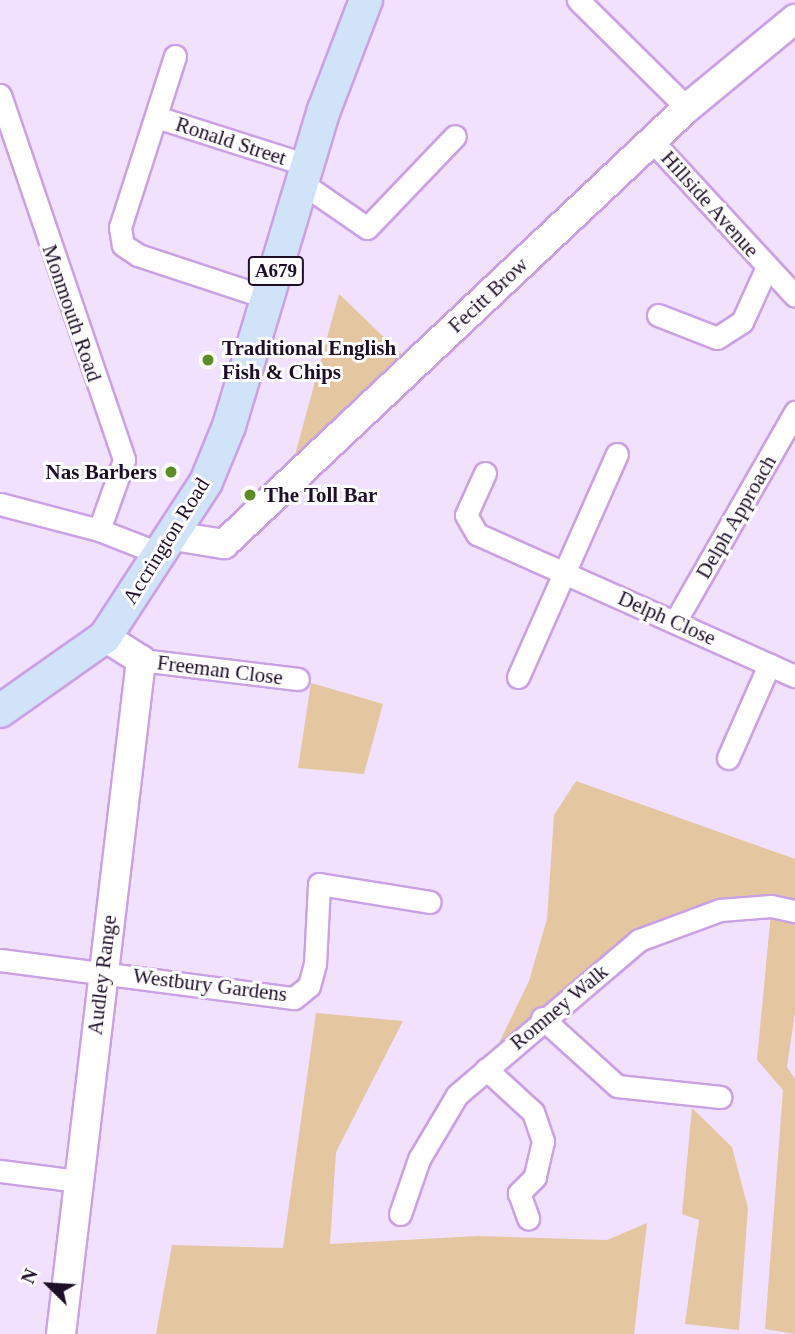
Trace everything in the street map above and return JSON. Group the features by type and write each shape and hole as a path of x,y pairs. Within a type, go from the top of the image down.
{"main road":[{"name":"Accrington Road","path":"0,712 105,637 206,482 229,426 358,2"}],"street":[{"path":"578,0 687,108"},
{"name":"Fecitt Brow","path":"167,545 224,544 687,108 795,19"},
{"name":"Ronald Street","path":"174,56 120,227 123,245 138,255 268,298"},
{"name":"Monmouth Road","path":"0,95 5,136 124,460 99,530"},
{"name":"Ronald Street","path":"156,117 305,174 367,228 455,136"},
{"name":"Hillside Avenue","path":"653,142 795,296"},
{"name":"Hillside Avenue","path":"658,315 717,338 742,322 767,267"},
{"name":"Delph Approach","path":"676,620 795,412"},
{"path":"518,677 617,454"},
{"name":"Delph Close","path":"485,473 466,514 477,534 676,620 769,665 793,670"},
{"path":"2,508 167,545"},
{"path":"105,637 141,660"},
{"name":"Freeman Close","path":"141,660 298,680"},
{"name":"Audley Range","path":"61,1334 141,660"},
{"path":"728,758 769,665"},
{"name":"Westbury Gardens","path":"102,972 295,999 310,986 319,884 430,902"},
{"name":"Romney Walk","path":"400,1214 419,1159 457,1096 542,1018 639,940 720,910 795,911"},
{"path":"0,960 102,972"},
{"path":"542,1018 617,1086 720,1097"},
{"path":"486,1069 533,1112 542,1141 535,1177 519,1193 528,1219"},
{"path":"0,1171 78,1181"}],"shaded area":[{"path":"339,294 413,365 287,484"},
{"path":"311,683 383,704 364,774 298,768"},
{"path":"576,781 795,859 795,1012 787,1067 795,1079 795,1334 765,1329 783,1090 757,1060 771,912 720,910 639,940 512,1046 499,1043 529,981 547,919 554,815"},
{"path":"316,1013 403,1021 336,1152 330,1244 478,1236 607,1240 647,1223 634,1334 156,1334 172,1245 283,1248"},
{"path":"692,1108 732,1147 748,1208 739,1330 685,1324 699,1220 682,1214"}],"place":[{"name":"Traditional English Fish & Chips","path":"208,360"},
{"name":"Nas Barbers","path":"171,472"},
{"name":"The Toll Bar","path":"250,495"}]}
